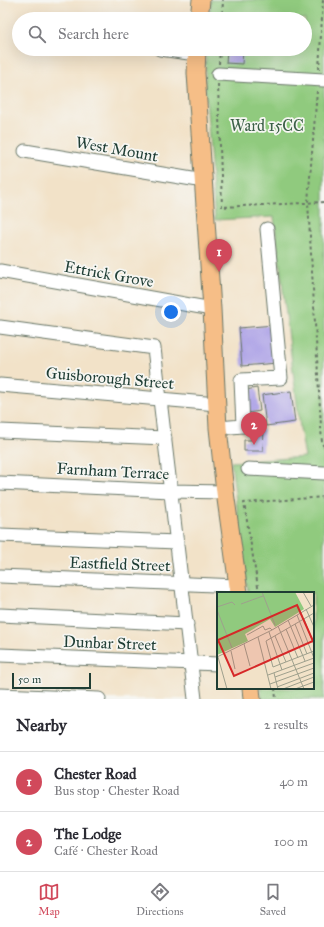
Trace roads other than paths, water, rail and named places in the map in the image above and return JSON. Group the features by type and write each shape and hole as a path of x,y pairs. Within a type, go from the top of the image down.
{"main road":[{"path":"200,12 201,0"},
{"path":"196,56 218,428 225,492 239,590"},
{"path":"251,689 252,699"}],"street":[{"path":"218,74 321,79"},
{"name":"West Mount","path":"25,151 204,181"},
{"path":"218,428 243,426 241,380 281,378 267,229"},
{"name":"Ettrick Grove","path":"0,271 212,309"},
{"path":"0,327 154,348 195,699"},
{"name":"Guisborough Street","path":"0,385 217,404"},
{"path":"0,431 165,438"},
{"path":"248,469 324,473"},
{"name":"Farnham Terrace","path":"0,483 225,492"},
{"path":"0,535 177,542"},
{"name":"Eastfield Street","path":"0,576 182,584 239,590"},
{"path":"0,615 187,624"},
{"name":"Dunbar Street","path":"0,655 217,664"},
{"path":"0,695 99,699"}],"place":[{"name":"Chester Road","path":"219,272"},
{"name":"The Lodge","path":"254,445"}],"park label":[{"name":"Ward 15CC","path":"267,125"}]}
